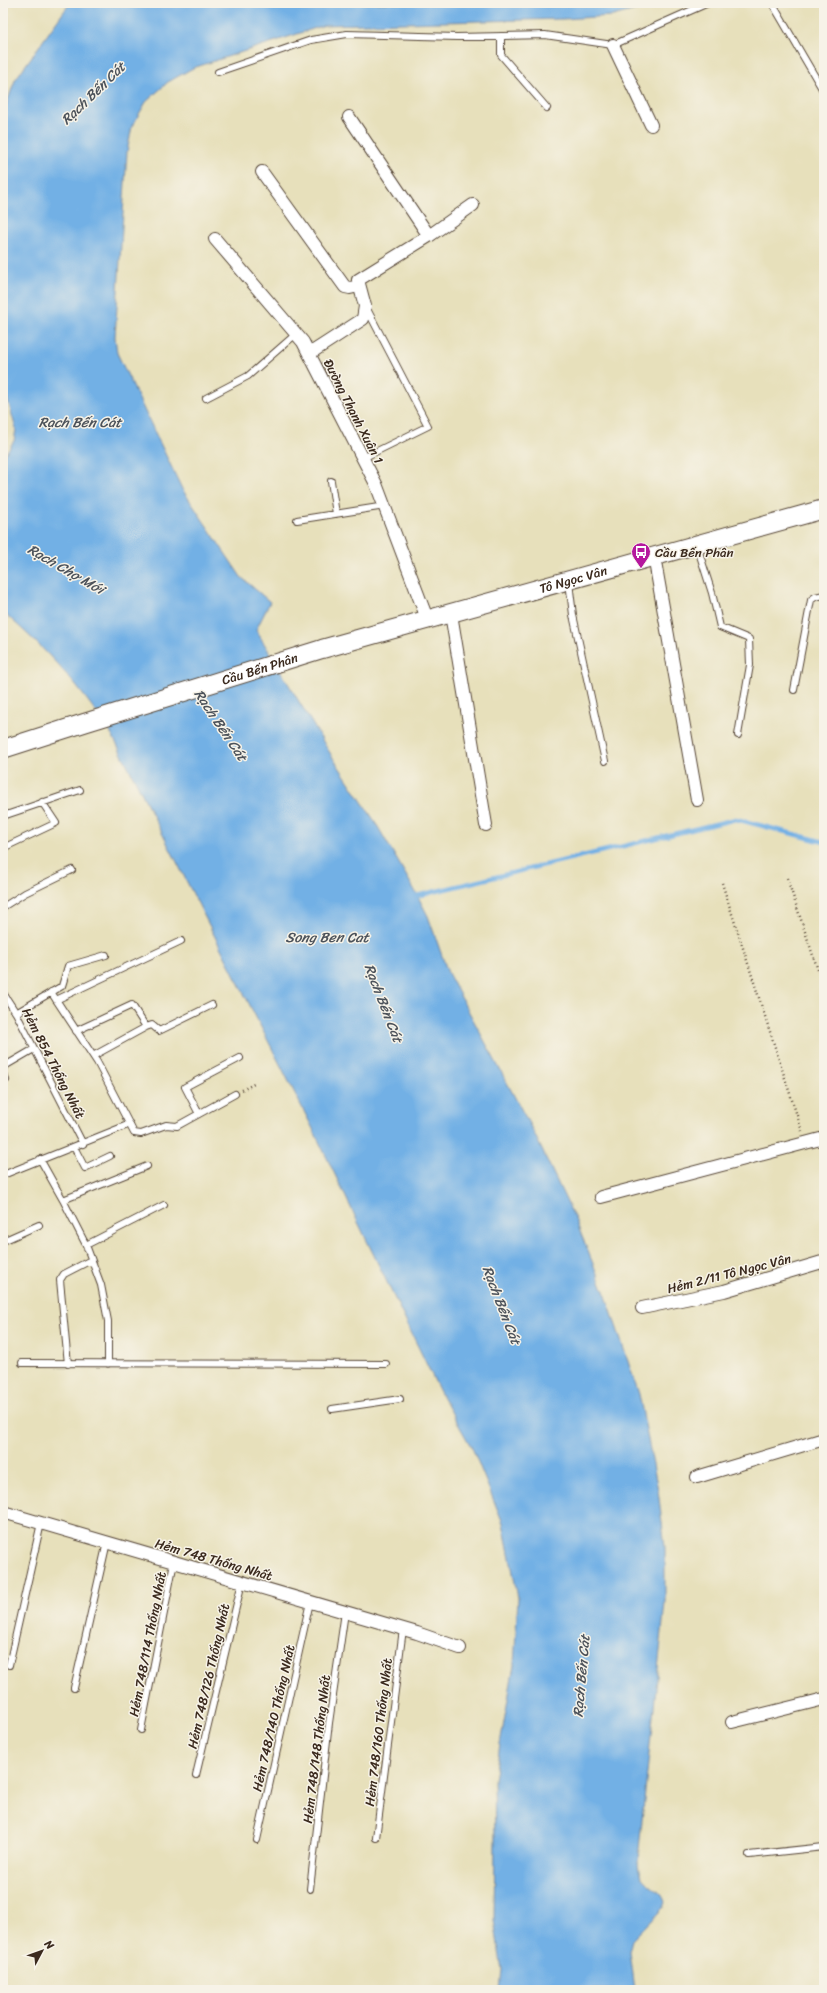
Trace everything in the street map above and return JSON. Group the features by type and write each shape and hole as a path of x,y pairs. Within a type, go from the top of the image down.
{"main road":[{"name":"Tô Ngọc Vân","path":"322,649 428,621 824,509"},
{"name":"Cầu Bến Phân","path":"3,750 84,722 322,649"}],"street":[{"path":"613,45 651,125"},
{"path":"349,117 429,236"},
{"path":"262,172 345,287 350,288 359,286"},
{"path":"309,354 363,319 365,306 358,280 429,236 473,205"},
{"name":"Đường Thạnh Xuân 1","path":"215,239 296,334 309,354 363,458 385,506 428,621"},
{"path":"654,556 697,800"},
{"path":"451,614 486,826"},
{"path":"601,1197 824,1138"},
{"name":"Hẻm 2/11 Tô Ngọc Vân","path":"642,1308 724,1291 822,1262"},
{"path":"697,1477 824,1439"},
{"name":"Hẻm 748 Thống Nhất","path":"3,1512 417,1633 460,1648"},
{"path":"732,1722 824,1699"}],"lane":[{"path":"218,72 311,40 347,34 457,37 545,35 613,45 708,3"},
{"path":"772,3 824,92"},
{"path":"501,36 501,55 548,108"},
{"path":"363,458 428,426 365,306"},
{"path":"206,398 248,376 296,334"},
{"path":"331,481 336,514"},
{"path":"297,520 385,506"},
{"path":"696,544 712,593 720,627 748,639 750,665 738,735"},
{"path":"569,581 573,615 605,762"},
{"path":"794,690 811,600 824,595"},
{"path":"3,816 80,790"},
{"path":"3,848 56,823 42,802"},
{"path":"3,907 25,893 72,870"},
{"path":"56,1000 181,941"},
{"path":"16,1013 62,986 68,966 106,955"},
{"path":"51,992 93,1056 134,1133 141,1134 166,1125 177,1126 235,1094"},
{"name":"Hẻm 854 Thống Nhất","path":"3,993 16,1013 83,1144"},
{"path":"76,1031 132,1004 146,1027"},
{"path":"93,1056 146,1027 152,1025 160,1032 212,1004"},
{"path":"3,1067 34,1049"},
{"path":"199,1114 185,1087 240,1058"},
{"path":"3,1175 130,1124"},
{"path":"74,1147 85,1168 110,1156"},
{"path":"40,1159 86,1245 101,1285 108,1321 108,1364"},
{"path":"63,1200 147,1166"},
{"path":"86,1245 164,1205"},
{"path":"3,1241 39,1225"},
{"path":"68,1364 60,1280 64,1274 91,1260"},
{"path":"22,1363 386,1364"},
{"path":"332,1409 400,1400"},
{"path":"10,1665 41,1523"},
{"path":"74,1688 107,1542"},
{"name":"Hẻm 748/114 Thống Nhất","path":"141,1730 174,1562"},
{"name":"Hẻm 748/126 Thống Nhất","path":"196,1775 242,1582"},
{"name":"Hẻm 748/140 Thống Nhất","path":"257,1840 310,1602"},
{"name":"Hẻm 748/148 Thống Nhất","path":"310,1889 329,1723 345,1612"},
{"name":"Hẻm 748/160 Thống Nhất","path":"376,1838 403,1629"},
{"path":"749,1855 824,1847"}],"path":[{"path":"787,878 824,988"},
{"path":"722,883 806,1143"}],"water":[{"name":"Song Ben Cat","path":"70,3 662,3 613,16 563,19 325,25 193,68 168,82 146,102 132,126 127,152 115,337 117,353 182,489 241,577 270,602 256,630 333,758 374,820 428,916 448,973 533,1131 575,1219 606,1296 639,1394 658,1490 665,1547 665,1603 638,1864 639,1872 642,1878 661,1894 665,1902 663,1908 632,1940 629,1951 634,1990 500,1990 502,1970 494,1920 494,1779 514,1665 518,1598 503,1523 473,1450 441,1394 311,1125 111,733 86,698 61,668 34,640 3,612 3,457 14,441 16,429 3,384 3,114 15,80"}],"waterway":[{"path":"412,897 736,819 824,842"}],"place":[{"name":"Cầu Bến Phân","path":"641,569"}],"water label":[{"name":"Rạch Bến Cát","path":"93,93"},
{"name":"Rạch Bến Cát","path":"80,422"},
{"name":"Rạch Chợ Mới","path":"66,569"},
{"name":"Rạch Bến Cát","path":"221,725"},
{"name":"Rạch Bến Cát","path":"384,1003"},
{"name":"Rạch Bến Cát","path":"502,1305"},
{"name":"Rạch Bến Cát","path":"581,1676"}]}
